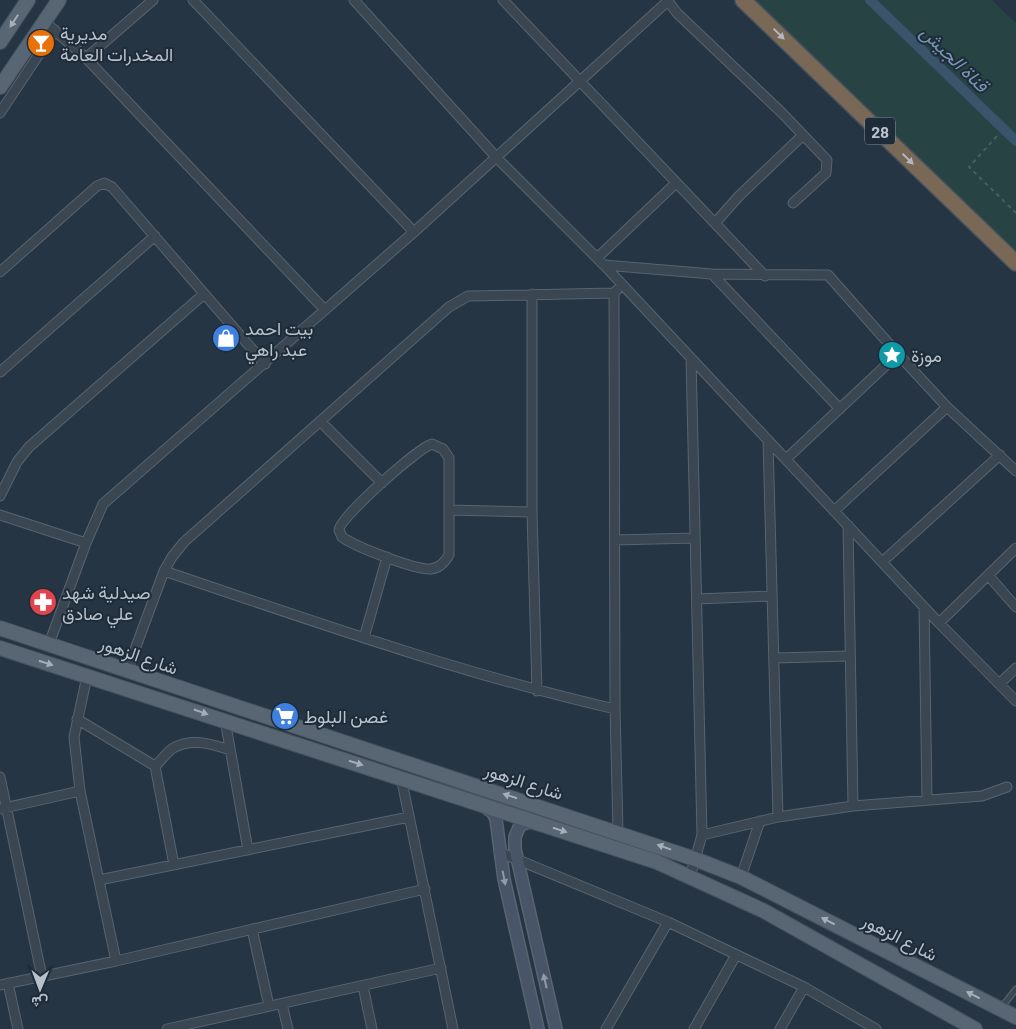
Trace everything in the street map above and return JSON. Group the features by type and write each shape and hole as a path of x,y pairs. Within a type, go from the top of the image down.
{"highway":[{"name":"28","path":"744,0 1016,263"}],"main road":[{"path":"0,42 28,0"},
{"path":"0,88 50,26 59,0"},
{"name":"شارع الزهور","path":"0,628 618,831 696,859 741,877 1016,1017"},
{"name":"شارع الزهور","path":"0,648 401,777 657,862 764,911 974,1029"}],"street":[{"path":"86,58 153,0"},
{"path":"193,0 414,232"},
{"path":"354,0 498,158 604,265 939,623 1016,701"},
{"path":"504,0 765,276"},
{"path":"49,644 86,543 103,504 498,158 668,0 676,13 828,160 826,173 793,203"},
{"path":"0,113 50,26 86,58 325,310"},
{"path":"715,222 739,196 804,135"},
{"path":"597,258 676,183"},
{"path":"0,272 97,186 104,184 112,187 265,364"},
{"path":"0,372 155,236"},
{"path":"604,265 712,274 765,276 828,275 947,407 1016,471"},
{"path":"712,274 840,409"},
{"path":"127,671 164,572 172,557 184,542 449,307 468,296 614,293 622,285"},
{"path":"614,293 615,709 618,831"},
{"path":"0,496 17,462 29,448 204,294"},
{"path":"532,294 532,512 537,691"},
{"path":"786,459 898,354"},
{"path":"690,877 702,834 691,358"},
{"path":"834,511 947,407"},
{"path":"320,421 382,483"},
{"path":"768,441 778,817"},
{"path":"438,445 443,449 449,458 449,555 445,562 432,569 426,568 388,557 345,540 339,530 344,520 382,483 426,446 438,445"},
{"path":"882,562 1000,455"},
{"path":"449,510 532,512"},
{"path":"0,515 86,543"},
{"path":"848,525 853,806"},
{"path":"615,540 694,538"},
{"path":"939,623 1016,548"},
{"path":"364,638 388,557"},
{"path":"164,572 364,638 537,691 615,709"},
{"path":"988,575 1016,607"},
{"path":"697,599 772,596"},
{"path":"924,607 927,799"},
{"path":"775,658 850,656"},
{"path":"999,684 1016,668"},
{"path":"87,676 74,737 80,791 116,961"},
{"path":"77,719 155,766 174,865"},
{"path":"225,720 248,850"},
{"path":"155,766 174,747 193,742 210,743 230,750"},
{"path":"401,777 453,1029"},
{"path":"0,778 3,808 42,977"},
{"path":"702,834 778,817 853,806 982,796 1007,787"},
{"path":"3,808 80,791"},
{"path":"478,804 493,813 499,852 538,1029"},
{"path":"99,880 409,817"},
{"path":"741,877 760,821"},
{"path":"540,824 529,822 520,825 515,837 518,860 556,1029"},
{"path":"499,852 668,922 804,987 876,1029"},
{"path":"18,1029 4,984 116,961 425,889"},
{"path":"606,1029 668,922"},
{"path":"252,929 269,1006"},
{"path":"694,1029 736,955"},
{"path":"167,1029 210,1024 269,1006 441,968"},
{"path":"363,986 372,1029"},
{"path":"780,1029 804,987"},
{"path":"282,1004 288,1029"}],"lane":[{"path":"1000,1009 1016,988"}],"path":[{"path":"997,136 969,168 1016,212"}],"green space":[{"path":"749,0 992,0 1016,23 1016,257"}],"waterway":[{"name":"قناة الجيش","path":"870,0 1016,141"}],"place":[{"name":"مديرية المخدرات العامة","path":"41,43"},
{"name":"بيت احمد عبد راهي","path":"226,338"},
{"name":"موزة","path":"892,355"},
{"name":"صيدلية شهد علي صادق","path":"43,602"},
{"name":"غصن البلوط","path":"285,716"}]}
